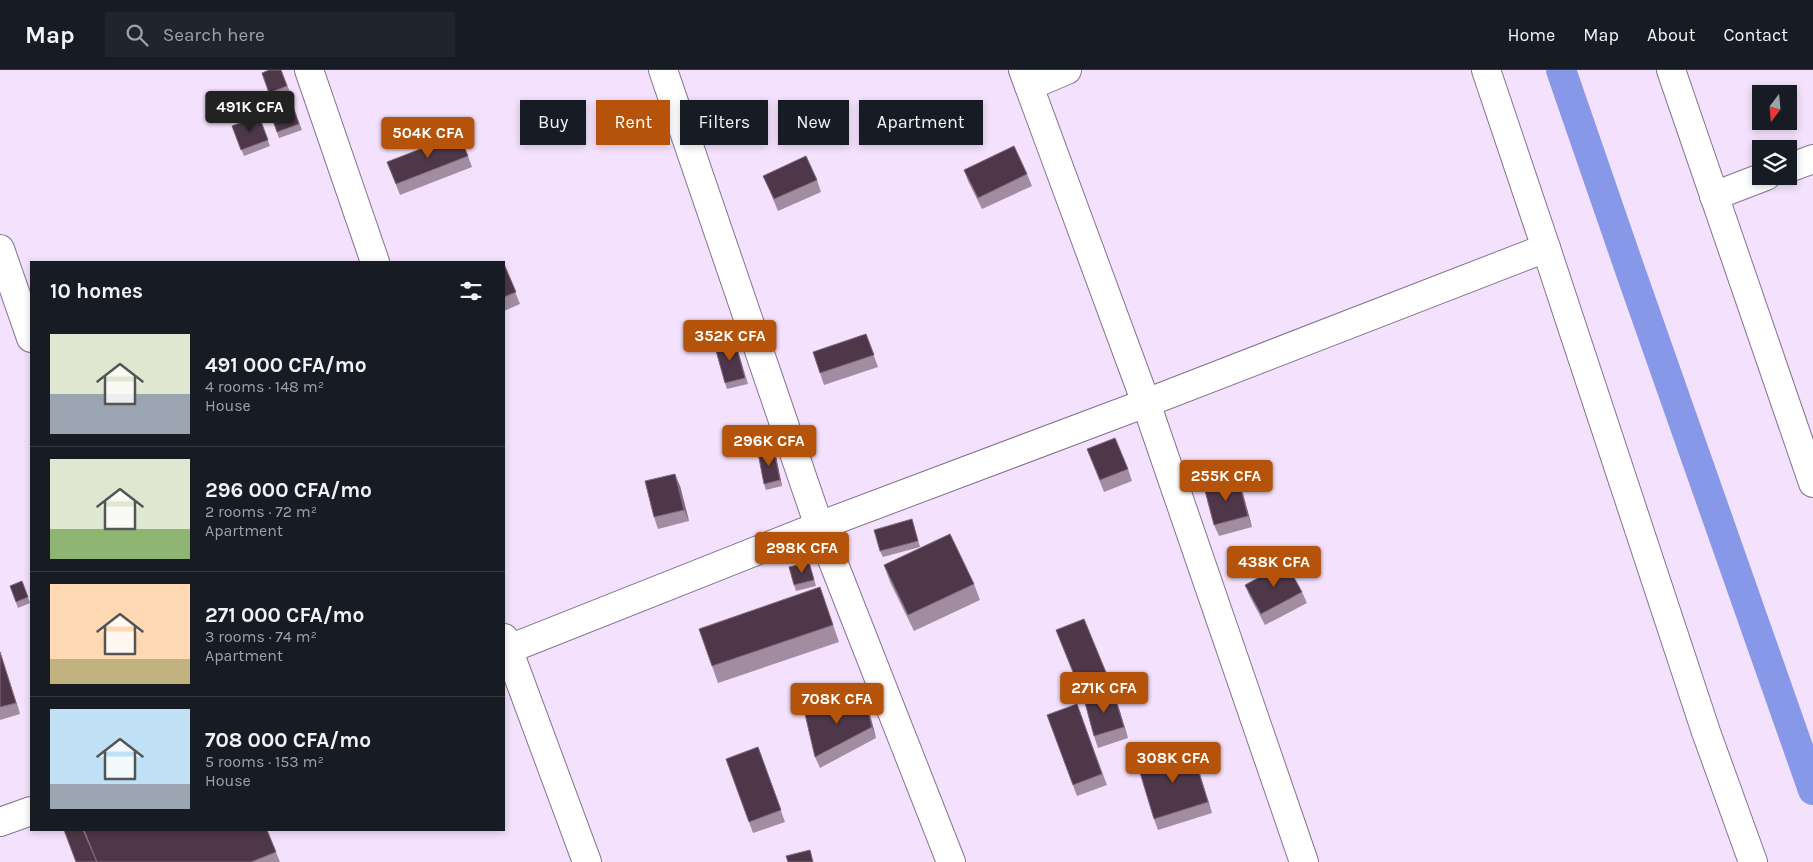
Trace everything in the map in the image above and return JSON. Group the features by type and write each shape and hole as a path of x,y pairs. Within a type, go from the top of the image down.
{"street":[{"path":"309,70 375,261"},
{"path":"663,70 819,526 951,862"},
{"path":"1068,70 1026,78 1146,403 1304,862"},
{"path":"1486,70 1706,732 1753,862"},
{"path":"1671,70 1813,483"},
{"path":"1797,165 1813,159"},
{"path":"1714,196 1752,181"},
{"path":"587,862 505,646 1146,403 1546,248"},
{"path":"0,249 30,335"},
{"path":"0,822 30,811"}],"building":[{"path":"269,70 281,70 287,86 269,93 262,73"},
{"path":"291,101 299,124 277,132 269,109"},
{"path":"259,116 268,140 241,150 232,126"},
{"path":"459,134 468,156 396,184 387,162"},
{"path":"1014,146 1027,174 978,198 964,170"},
{"path":"806,156 817,180 774,199 763,176"},
{"path":"505,266 516,292 505,297"},
{"path":"866,334 874,355 820,373 813,352"},
{"path":"735,341 745,378 725,383 715,347"},
{"path":"1115,438 1128,469 1100,480 1087,449"},
{"path":"774,450 780,480 764,484 758,453"},
{"path":"675,474 684,510 654,517 645,481"},
{"path":"1238,478 1248,516 1214,525 1204,487"},
{"path":"912,519 918,541 880,551 874,530"},
{"path":"950,534 974,584 908,615 884,565"},
{"path":"809,562 814,580 794,585 789,567"},
{"path":"1286,563 1302,592 1261,614 1245,585"},
{"path":"22,581 28,597 16,602 10,586"},
{"path":"820,587 833,625 712,666 699,629"},
{"path":"1084,619 1112,687 1084,699 1056,630"},
{"path":"0,652 16,703 0,707"},
{"path":"1114,694 1124,727 1094,736 1084,699"},
{"path":"865,699 872,727 815,757 805,714"},
{"path":"1077,704 1102,774 1073,785 1047,715"},
{"path":"758,747 781,810 749,822 726,759"},
{"path":"1192,750 1208,802 1154,819 1138,766"},
{"path":"64,831 83,831 97,862 76,862"},
{"path":"84,831 267,831 276,852 251,862 97,862"},
{"path":"810,850 813,862 788,862 786,856"}],"waterway":[{"path":"1561,70 1813,790"}]}
